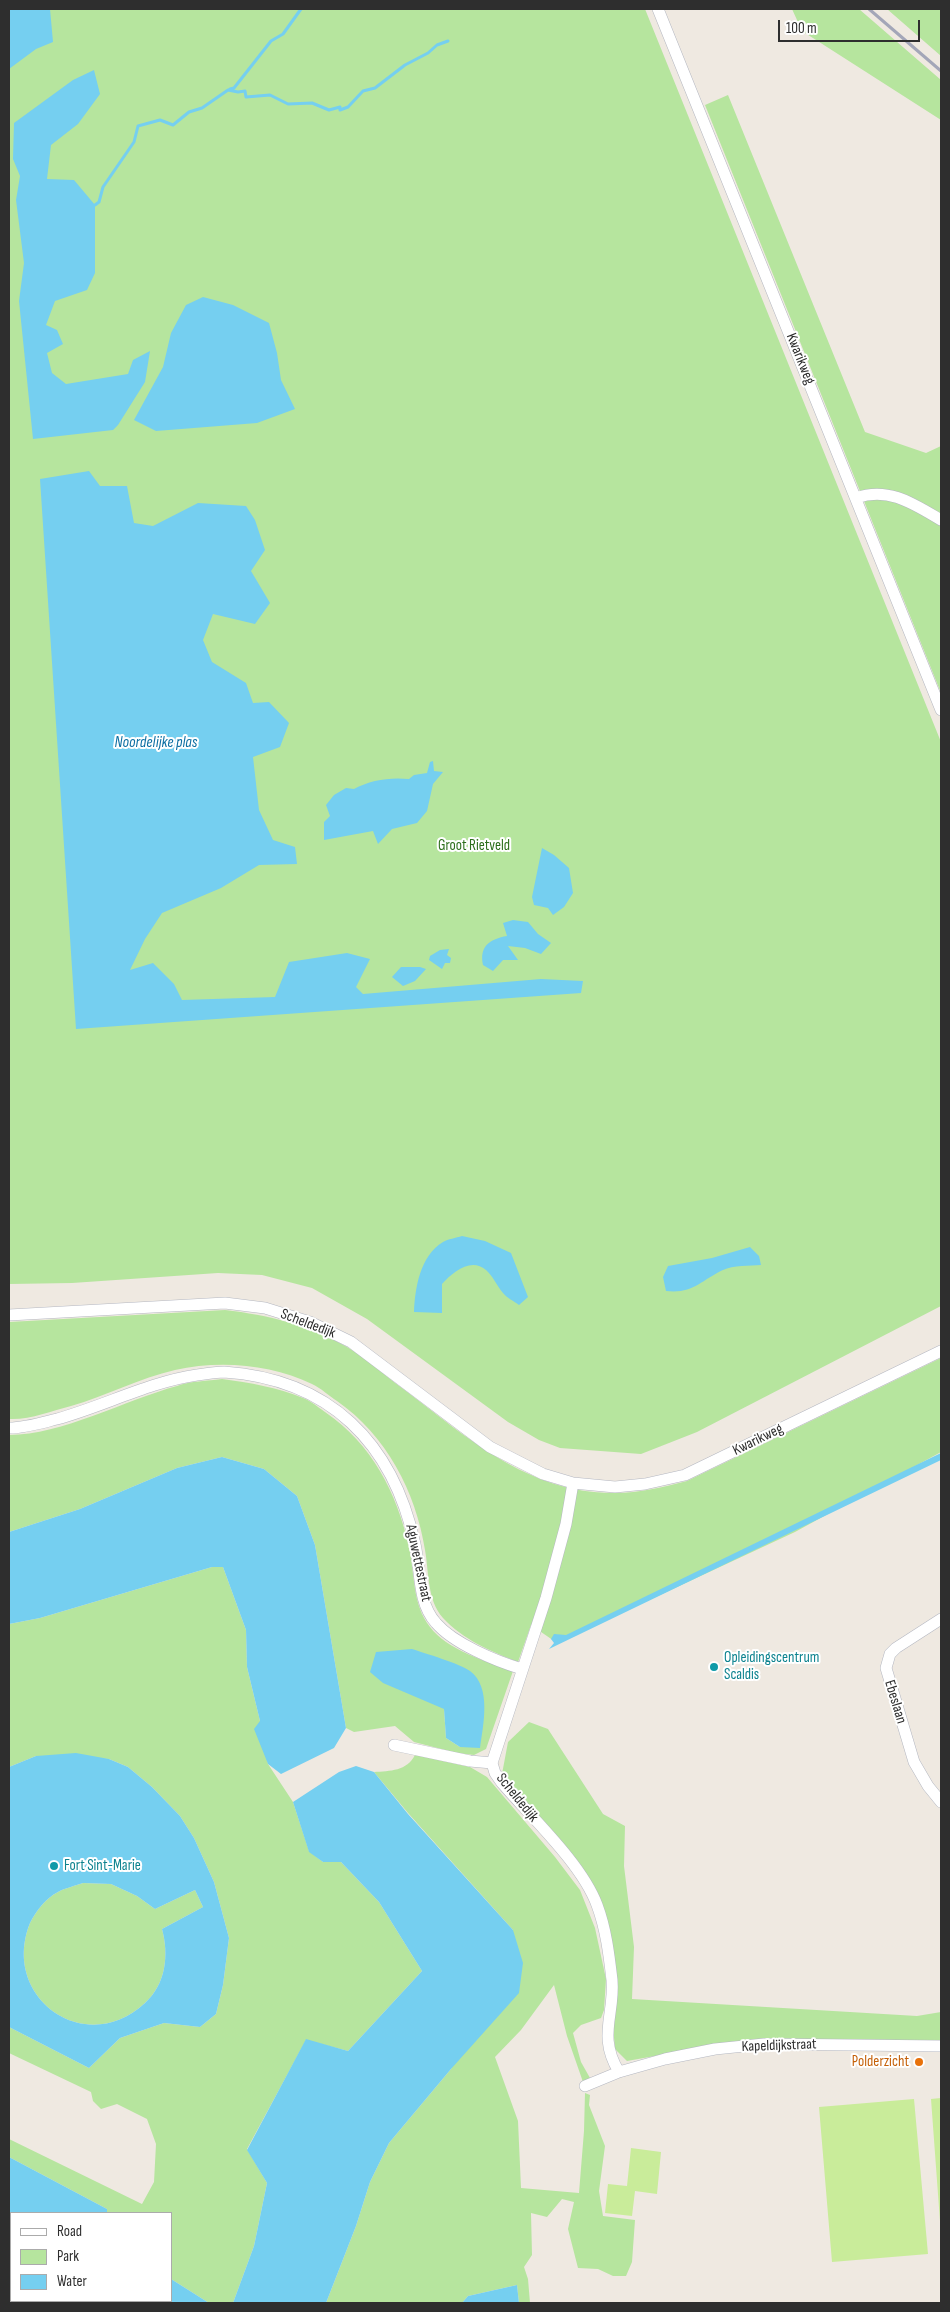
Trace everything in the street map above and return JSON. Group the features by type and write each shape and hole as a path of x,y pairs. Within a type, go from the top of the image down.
{"street":[{"name":"Kwarikweg","path":"658,9 941,710"},
{"path":"856,498 873,492 882,492 922,509 941,520"},
{"name":"Scheldedijk","path":"9,1316 225,1303 265,1308 310,1322 351,1342 490,1447 543,1474 569,1482 566,1524 546,1598 492,1763 495,1773 502,1783 561,1851 587,1885 597,1904 604,1926 612,1983 608,2018 608,2045 613,2062 619,2072"},
{"name":"Kwarikweg","path":"569,1482 615,1487 645,1484 684,1475 941,1351"},
{"name":"Aguwettestraat","path":"9,1428 34,1425 85,1411 176,1378 222,1372 267,1378 308,1392 350,1420 377,1451 396,1482 410,1520 417,1550 424,1600 435,1623 451,1637 522,1669"},
{"name":"Ebeslaan","path":"941,1619 896,1648 890,1654 886,1668 890,1687 914,1762 928,1786 941,1802"},
{"path":"394,1745 470,1761 492,1763"},
{"name":"Kapeldijkstraat","path":"619,2072 665,2059 764,2044 941,2046"},
{"path":"585,2086 619,2072"}],"green space":[{"name":"Groot Rietveld","path":"9,9 645,9 941,742 941,1306 697,1432 641,1454 560,1448 539,1440 508,1422 367,1319 312,1288 262,1275 218,1273 72,1283 9,1284"},
{"path":"792,9 859,9 941,80 941,120 802,31"},
{"path":"887,9 941,9 941,56"},
{"path":"728,95 865,432 926,453 941,446 941,693 705,105"},
{"path":"225,1310 288,1322 333,1339 362,1356 475,1443 501,1459 527,1473 555,1484 584,1491 633,1492 687,1481 941,1358 941,1452 795,1532 557,1643 531,1625 518,1662 468,1639 443,1618 431,1594 421,1528 406,1486 396,1466 370,1430 354,1415 312,1384 296,1377 262,1368 209,1365 162,1373 84,1402 48,1413 33,1417 9,1419 9,1322"},
{"path":"222,1379 263,1386 306,1399 342,1425 369,1455 390,1489 404,1527 411,1557 417,1599 424,1618 430,1627 437,1635 456,1648 513,1671 486,1749 474,1755 457,1753 414,1742 395,1726 354,1732 346,1728 315,1545 297,1496 264,1469 222,1457 177,1468 80,1509 9,1532 9,1435 50,1429 72,1423 182,1384","holes":["444,1709 460,1747 446,1738"]},
{"path":"212,1567 223,1567 246,1630 247,1667 268,1764 293,1802 309,1851 323,1862 341,1862 379,1902 422,1971 348,2051 306,2040 247,2149 267,2183 254,2246 233,2303 209,2303 172,2280 172,2212 107,2212 107,2209 9,2157 9,2139 142,2204 154,2182 156,2144 147,2119 117,2104 101,2109 93,2101 91,2092 9,2053 9,2027 89,2068 120,2038 164,2023 200,2027 216,2014 223,1985 229,1938 214,1882 194,1838 180,1816 152,1787 128,1767 109,1759 36,1756 9,1767 9,1624 40,1618"},
{"path":"529,1722 548,1729 603,1814 625,1826 624,1866 634,1947 632,1999 917,2016 941,2012 941,2040 733,2042 627,2061 615,2049 603,1912 540,1822 502,1774 508,1742"},
{"path":"415,1755 470,1767 487,1777 555,1857 580,1890 595,1928 606,1979 604,2010 601,2018 581,2025 573,2033 581,2062 590,2078 583,2082 567,2036 554,1985 521,2030 495,2057 518,2121 521,2188 579,2193 585,2093 590,2095 589,2105 605,2146 599,2191 603,2216 635,2220 632,2262 626,2276 613,2276 598,2269 578,2268 568,2229 574,2202 562,2199 547,2217 531,2213 532,2255 524,2267 528,2279 530,2303 519,2303 517,2285 468,2296 462,2303 326,2303 356,2226 370,2182 389,2143 451,2069 513,1930 408,1813 374,1772 403,1767"},
{"path":"83,1883 111,1884 137,1896 155,1909 195,1890 203,1907 162,1929 165,1949 164,1969 158,1987 145,2003 122,2019 98,2025 74,2022 54,2012 37,1996 27,1975 24,1950 30,1923 42,1905 58,1892"},
{"path":"941,2098 941,2235 931,2099"},
{"path":"914,2099 928,2254 832,2262 819,2107"},
{"path":"631,2148 661,2152 657,2194 635,2191 632,2216 605,2213 608,2184 627,2186"},
{"path":"9,2213 10,2302 104,2303 9,2303"}],"water":[{"path":"9,9 50,9 53,42 36,49 9,69"},
{"path":"94,70 100,94 78,124 51,145 47,179 74,180 95,205 95,273 87,290 55,301 46,325 57,330 63,344 47,353 52,373 66,384 128,374 133,360 150,351 145,382 113,430 33,439 19,301 24,263 16,200 20,176 13,159 14,123 73,80"},
{"path":"203,297 233,305 269,323 277,353 281,380 295,409 257,423 156,431 134,420 163,367 171,333 186,305"},
{"name":"Noordelijke plas","path":"89,471 100,486 127,486 134,523 153,526 198,503 246,506 255,520 265,550 251,571 270,603 255,624 213,614 203,640 212,662 246,683 253,703 269,702 289,723 280,747 253,757 259,810 273,840 295,847 297,864 259,865 221,888 162,913 145,939 130,970 153,963 174,984 182,1000 275,997 289,962 347,953 370,959 356,987 363,994 541,979 583,981 581,993 76,1029 40,479"},
{"path":"433,761 434,771 443,772 433,784 427,811 417,823 392,829 378,844 373,831 324,840 324,822 330,816 326,805 334,795 346,788 354,789 373,781 395,778 409,779 414,775 427,773 430,762"},
{"path":"542,848 554,855 569,868 573,893 564,907 553,915 548,908 534,905 532,897"},
{"path":"513,920 528,922 538,934 551,943 541,954 525,948 508,946 518,960 503,960 493,971 483,965 484,948 491,941 507,936 503,923"},
{"path":"449,949 447,955 451,958 450,963 445,963 442,969 429,960 430,956 440,950"},
{"path":"401,967 420,967 426,969 415,981 403,986 392,977"},
{"path":"462,1236 485,1241 511,1253 528,1297 519,1305 505,1295 486,1270 474,1265 462,1268 442,1284 442,1313 414,1312 420,1273 429,1255 443,1242"},
{"path":"750,1247 759,1256 761,1265 727,1268 690,1289 666,1291 663,1277 668,1266 712,1258"},
{"path":"941,1453 941,1460 549,1649 554,1643 551,1639 554,1634 566,1635"},
{"path":"222,1457 264,1469 297,1496 315,1545 346,1728 334,1748 281,1774 268,1764 254,1729 260,1721 247,1667 246,1630 223,1567 212,1567 40,1618 9,1624 9,1532 80,1509 177,1468"},
{"path":"412,1649 459,1665 470,1671 477,1678 484,1697 484,1718 480,1748 460,1747 446,1738 444,1709 383,1683 370,1672 376,1652"},
{"path":"76,1753 109,1759 128,1767 152,1787 180,1816 194,1838 214,1882 229,1938 223,1985 216,2014 200,2027 164,2023 120,2038 89,2068 9,2027 9,1767 36,1756","holes":["83,1883 111,1884 137,1896 155,1909 195,1890 203,1907 162,1929 165,1949 164,1969 158,1987 145,2003 122,2019 98,2025 74,2022 54,2012 37,1996 27,1975 24,1950 30,1923 45,1901 61,1891"]},
{"path":"356,1766 374,1772 408,1814 513,1930 523,1963 519,1993 451,2069 389,2143 370,2182 356,2226 326,2303 233,2303 254,2246 267,2183 247,2150 306,2039 348,2051 422,1971 379,1902 341,1862 323,1862 309,1852 293,1802 339,1772"},
{"path":"9,2157 107,2209 107,2212 10,2212 10,2220"},
{"path":"172,2280 209,2303 102,2302 172,2302"},
{"path":"517,2285 519,2303 462,2303 468,2296"}],"waterway":[{"path":"230,89 234,88 271,41 283,34 301,9"},
{"path":"95,205 99,202 103,187 134,142 138,126 160,120 173,125 189,112 202,108 228,90 245,91 246,97 270,95 288,104 312,103 329,110 340,107 340,110 348,107 363,91 375,88 405,65 428,53 437,45 448,41"}],"railway":[{"path":"869,9 941,71"}],"place":[{"name":"Opleidingscentrum Scaldis","path":"714,1667"},
{"name":"Fort Sint-Marie","path":"54,1866"},
{"name":"Polderzicht","path":"919,2062"}]}
